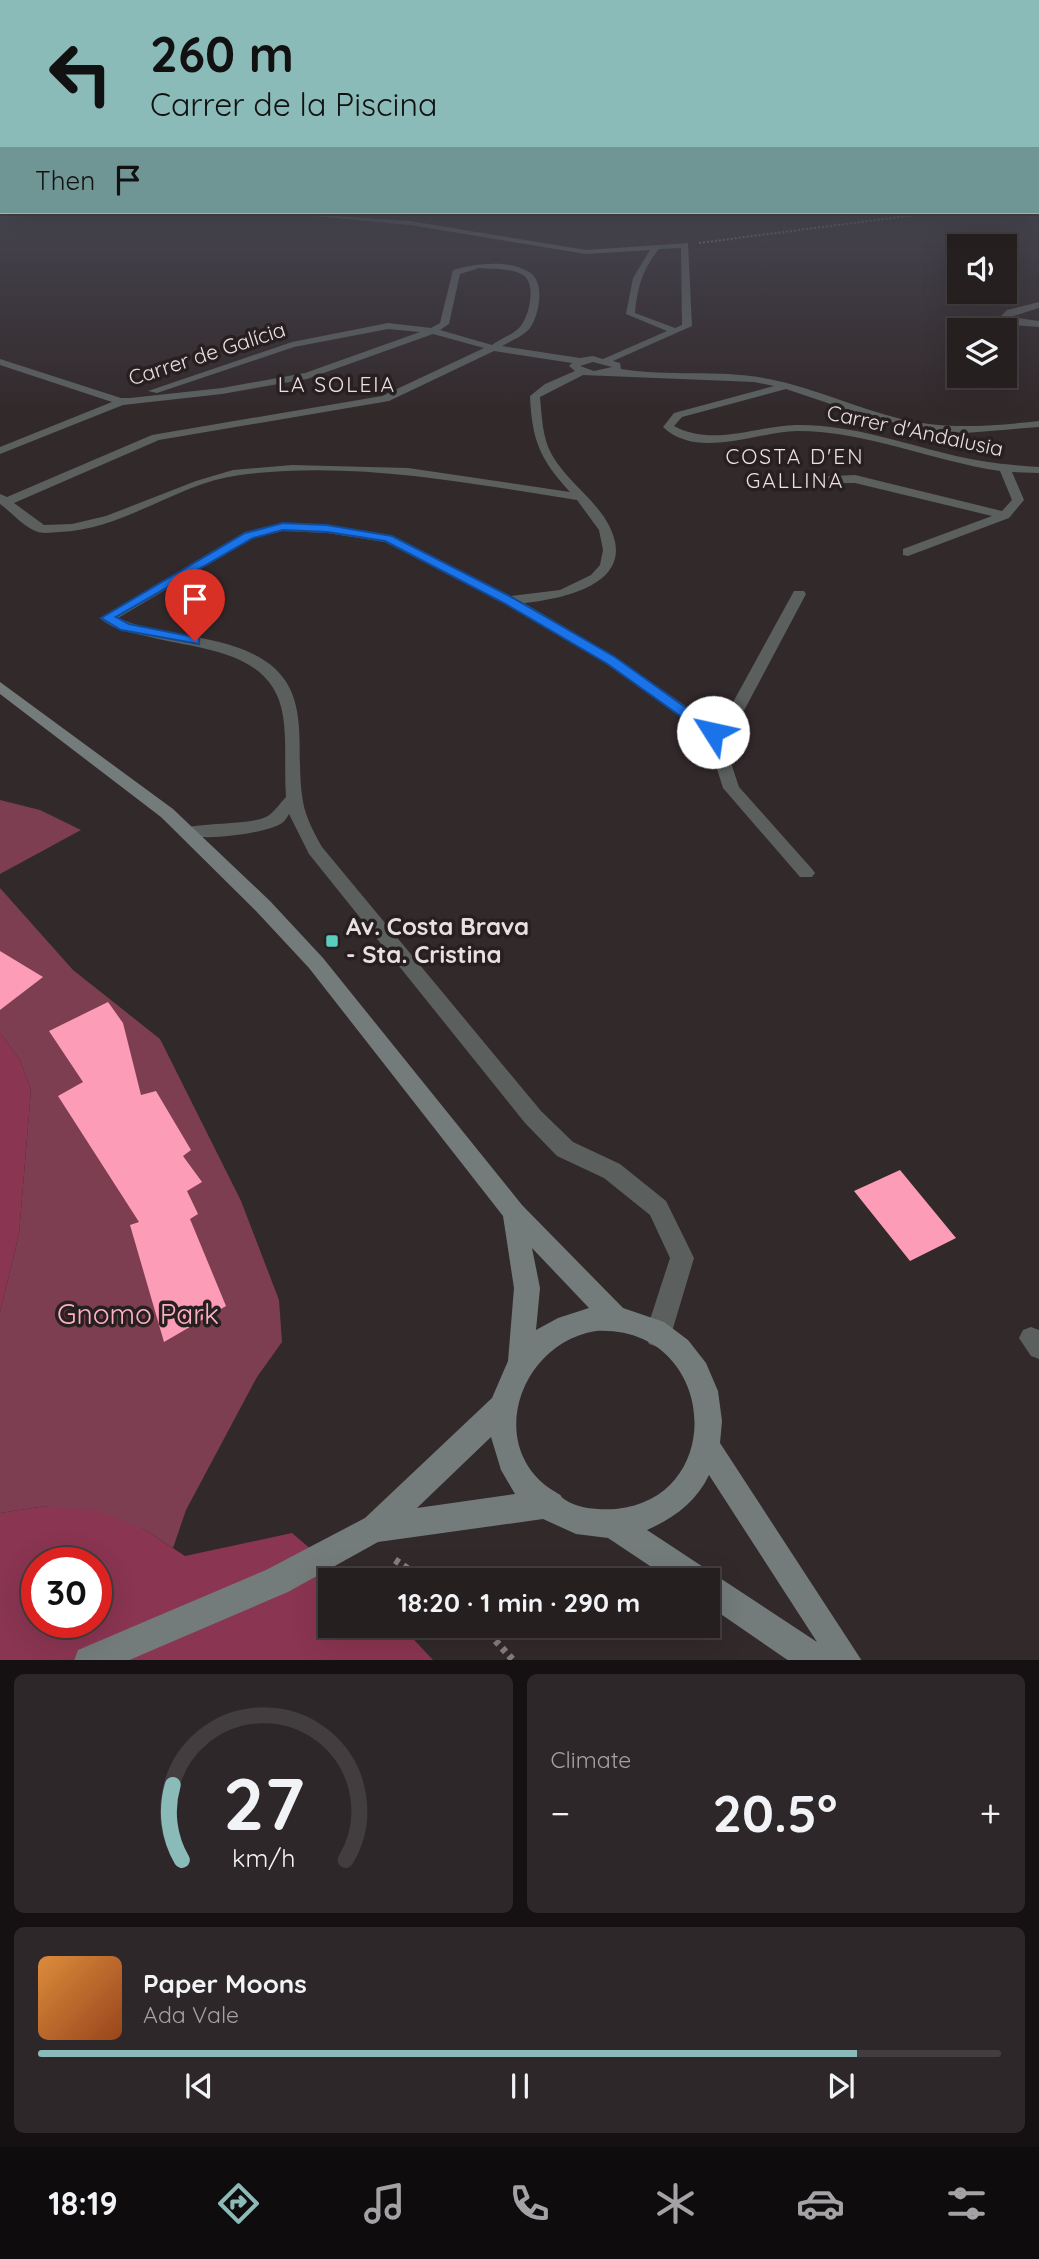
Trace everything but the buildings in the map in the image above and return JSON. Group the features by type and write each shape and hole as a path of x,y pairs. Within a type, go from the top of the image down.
{"main road":[{"path":"0,687 188,831 316,963 514,1212 617,1319"},
{"path":"514,1212 527,1288 520,1359"},
{"path":"589,1318 617,1319 658,1335 678,1351 699,1382 708,1420 706,1447 696,1474 677,1498 643,1519 613,1524 590,1522 550,1504 530,1487 511,1455 504,1431 503,1407 510,1377 520,1359 539,1339 562,1325 589,1318"},
{"path":"91,1660 277,1581 375,1528 503,1407"},
{"path":"706,1447 846,1660"},
{"path":"375,1528 550,1504"},
{"path":"613,1524 679,1568"},
{"path":"720,1595 816,1660"}],"street":[{"path":"649,256 632,284 630,314 675,331"},
{"path":"509,600 539,599 586,587 604,572 610,550 605,530 555,466 541,443 535,396 580,366 607,360 687,326 685,256"},
{"path":"0,362 122,401 222,391 307,376 433,331 444,324 456,272 479,266 508,268 527,274 532,280 535,303 526,328 493,348 385,399 156,437 3,500"},
{"path":"1039,305 1010,312 1004,317 1012,322 1039,324"},
{"name":"Carrer de Galícia","path":"0,451 122,401 292,345 388,326 433,331 493,348 580,366"},
{"path":"607,360 617,365 615,370"},
{"path":"580,366 599,374 615,370 658,377 729,375 765,379 871,414 922,426 973,429 1039,424"},
{"name":"Carrer d'Andalusia","path":"786,386 678,415 668,427 680,436 701,440 797,428 835,432 1006,471 1039,470"},
{"path":"3,500 41,529 72,528 110,519 200,482 237,472 292,468 408,471 581,496"},
{"path":"908,552 1005,515 1018,500 1006,471"},
{"path":"814,479 855,480 1005,515"},
{"path":"658,1335 682,1258 658,1208 612,1171 565,1149 533,1117 315,850 300,827 294,798 291,702 274,674 247,657 195,641 125,628 107,618 249,535 283,527 327,529 388,538 509,600 610,660 713,732 731,788 806,873"},
{"path":"713,732 732,718 799,594"},
{"path":"188,831 240,830 275,820 294,798"}],"path":[{"path":"395,1560 407,1568"},
{"path":"493,1638 513,1660"}],"green space":[{"path":"0,800 40,810 81,830 0,874"},
{"name":"Gnomo Park","path":"0,888 73,970 160,1039 241,1201 279,1300 282,1342 257,1377 186,1510 173,1548 144,1529 46,1506 0,1513 0,1312 19,1234 31,1090 20,1060 0,1033"}],"shaded area":[{"path":"0,1033 20,1060 31,1090 19,1234 0,1312"},
{"path":"46,1506 98,1511 144,1529 185,1556 292,1533 333,1568 318,1568 318,1638 412,1638 433,1660 0,1660 0,1513"}],"place":[{"name":"Av. Costa Brava - Sta. Cristina","path":"332,941"}],"district":[{"name":"LA SOLEIA","path":"337,385"},
{"name":"COSTA D'EN GALLINA","path":"795,469"}],"route":[{"path":"195,641 125,628 107,618 157,586 249,535 283,527 327,529 388,538 509,600 610,660 713,732"}]}
